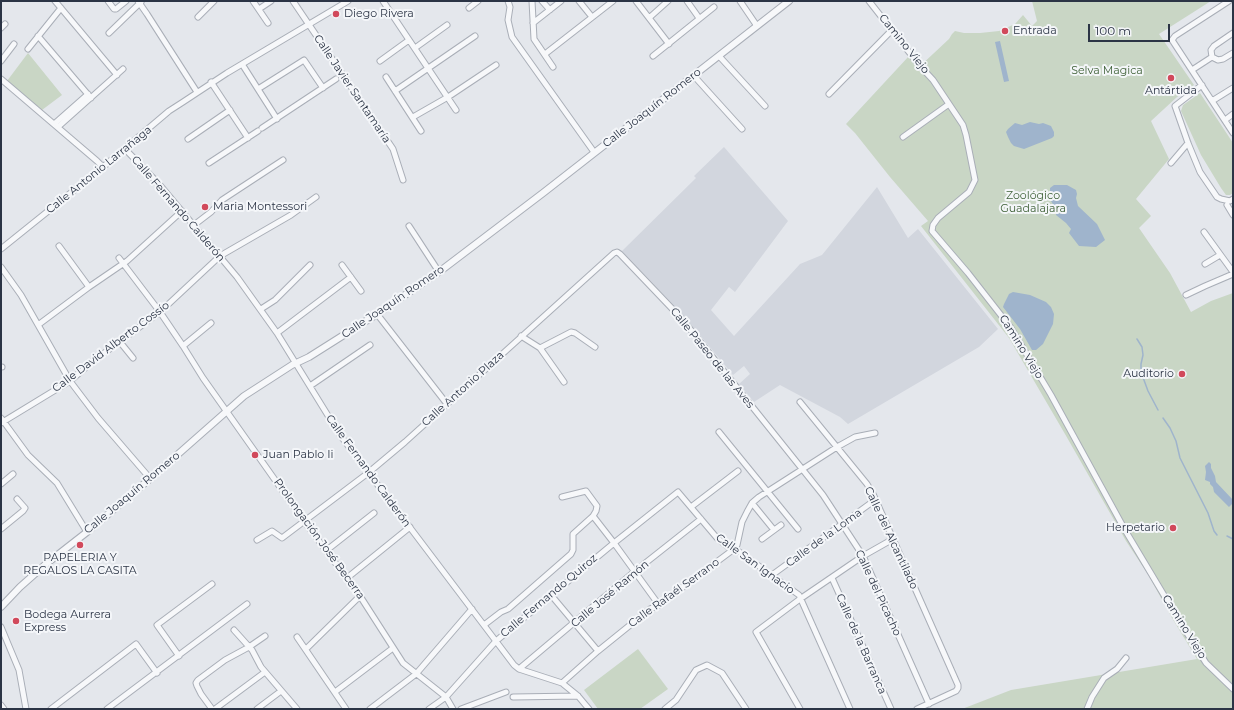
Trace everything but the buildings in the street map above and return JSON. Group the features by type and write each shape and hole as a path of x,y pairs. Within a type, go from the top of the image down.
{"street":[{"path":"55,1 117,76"},
{"path":"108,1 114,9 126,1"},
{"path":"198,17 214,1"},
{"path":"253,1 268,23"},
{"path":"259,10 271,1"},
{"name":"Calle Javier Santamaría","path":"293,1 393,150 403,180"},
{"name":"Calle Antonio Larrañaga","path":"1,249 126,149 169,111 211,82 348,1"},
{"path":"383,1 456,110"},
{"path":"469,8 478,1"},
{"path":"508,1 510,7 508,20 512,37 594,152"},
{"path":"532,1 534,39 553,66"},
{"path":"542,1 550,10"},
{"path":"533,23 561,1"},
{"path":"579,1 592,17"},
{"path":"545,54 613,1"},
{"path":"636,1 669,44"},
{"path":"649,18 668,1"},
{"path":"687,1 699,18"},
{"path":"740,1 757,26"},
{"name":"Calle Joaquín Romero","path":"1,607 16,591 46,564 87,532 151,478 244,396 377,314 439,272 789,1"},
{"name":"Camino Viejo","path":"869,1 920,66 933,80 963,125 975,180 969,192 938,218 933,225 932,231 968,273 1011,328 1125,530 1183,626 1206,663 1233,689"},
{"path":"1229,1 1175,36 1172,40 1233,133"},
{"path":"109,33 140,2 197,92"},
{"path":"654,56 714,7"},
{"path":"28,49 61,8"},
{"path":"1,28 5,24"},
{"path":"415,48 447,25"},
{"path":"829,94 892,30"},
{"path":"1233,33 1210,50 1212,57 1218,60 1223,59 1233,53"},
{"path":"38,36 89,96"},
{"path":"395,91 475,36"},
{"path":"380,61 409,40"},
{"path":"1,60 14,44"},
{"path":"719,56 765,106"},
{"path":"1192,70 1212,57"},
{"path":"258,89 304,60 324,88"},
{"path":"242,64 277,119"},
{"path":"412,117 448,97 496,65"},
{"path":"56,126 89,96 123,70"},
{"path":"694,76 742,129"},
{"path":"386,77 421,131"},
{"path":"1,79 103,167"},
{"path":"209,163 336,79"},
{"path":"211,82 248,138"},
{"path":"1202,85 1175,106 1200,172 1217,197 1229,202 1233,207"},
{"path":"1212,101 1233,88"},
{"path":"903,137 949,104"},
{"path":"188,139 230,110"},
{"path":"1225,120 1233,114"},
{"path":"1171,163 1188,143"},
{"name":"Calle Fernando Calderón","path":"126,149 159,184 194,225 261,309 340,435 519,670"},
{"path":"194,225 211,212 222,200 283,160"},
{"name":"Calle David Alberto Cossío","path":"2,420 70,381 160,312 220,256 291,215 316,197"},
{"path":"1229,202 1233,215"},
{"path":"38,325 122,263 127,261 182,211"},
{"path":"409,226 439,272"},
{"path":"1186,295 1233,273 1204,232"},
{"path":"59,246 89,287"},
{"name":"Calle Antonio Plaza","path":"258,540 272,531 282,538 368,473 405,442 521,336 614,253 617,252"},
{"name":"Calle Paseo de las Aves","path":"617,252 682,319 802,469"},
{"path":"1205,264 1220,255"},
{"name":"Prolongación José Becerra","path":"119,258 160,312 204,378 304,521 360,596 403,663 446,697 453,709"},
{"path":"261,309 275,300 310,265"},
{"path":"342,265 361,291"},
{"path":"1,267 21,295 70,381 98,418 151,478"},
{"path":"277,333 351,277"},
{"path":"377,314 446,404"},
{"path":"183,346 211,323"},
{"path":"540,348 571,332 575,333 595,347"},
{"path":"521,336 540,348 564,382"},
{"path":"120,342 133,358"},
{"path":"310,386 370,345"},
{"name":"Calle del Alcantilado","path":"800,402 868,484 958,685 956,691 929,704"},
{"path":"2,420 28,455 57,483 87,532"},
{"path":"719,432 798,529"},
{"path":"734,549 737,545 742,522 752,503 767,491 837,447 855,437 875,433"},
{"name":"Calle del Picacho","path":"802,469 823,495 863,556 929,704"},
{"path":"691,507 738,471"},
{"path":"1,484 13,474"},
{"path":"484,625 501,612 508,609 571,554 573,550 573,534 593,516 597,506 586,490 562,497"},
{"name":"Calle San Ignacio","path":"678,492 717,538 727,546 738,551 799,595 850,709"},
{"name":"Calle Fernando Quiroz","path":"429,709 446,697 496,640 678,492"},
{"path":"1,529 25,508 17,498"},
{"name":"Calle de la Loma","path":"772,575 875,500"},
{"path":"752,503 774,530"},
{"path":"327,550 374,512"},
{"path":"593,516 659,605"},
{"name":"Calle José Ramón","path":"519,670 634,572 701,519"},
{"path":"762,539 781,525"},
{"path":"347,578 410,527"},
{"path":"800,709 756,632 800,599 863,556 893,539"},
{"name":"Calle Rafaél Serrano","path":"562,683 598,651 650,609 659,605 734,549"},
{"name":"Calle de la Barranca","path":"832,578 890,709"},
{"path":"179,656 157,625 212,584"},
{"path":"550,595 598,651"},
{"path":"306,650 360,596"},
{"path":"107,709 247,604"},
{"path":"370,709 416,674 472,609"},
{"path":"1,627 19,670 26,709"},
{"path":"234,630 249,647 265,672 297,709"},
{"path":"265,636 249,647 225,660 196,683 201,694 214,709 265,672"},
{"path":"297,637 346,709"},
{"path":"51,709 136,644 157,673"},
{"path":"335,692 393,648"},
{"path":"1088,709 1092,697 1104,678 1117,669 1126,658"},
{"path":"665,709 676,700 696,670 707,665 722,673 746,709"},
{"path":"519,670 562,683 578,696 589,709"},
{"path":"257,709 281,691"},
{"path":"461,709 506,692"},
{"path":"513,696 578,696"},
{"path":"917,709 929,704"},
{"path":"1,705 4,709"}],"shaded area":[{"path":"724,147 788,221 735,292 729,287 711,310 734,336 800,264 822,255 877,187 908,238 918,229 998,329 979,347 848,424 840,417 780,385 754,402 739,384 750,374 744,366 733,375 684,316 622,251 696,178 694,176"}],"green space":[{"name":"Zoológico Guadalajara","path":"1032,1 1211,1 1159,34 1194,85 1177,97 1151,121 1169,159 1136,199 1151,216 1139,228 1170,273 1191,312 1211,301 1233,293 1233,709 962,709 1011,690 1197,659 1149,576 1126,541 1009,338 921,226 928,221 846,124 909,56 918,68 949,39 955,31 964,33 980,33 999,31 1015,24 1023,15 1032,26 1037,21"},
{"path":"28,53 62,95 42,110 7,81"},
{"path":"1200,93 1233,143 1233,193 1230,195 1226,195 1201,155 1181,111 1183,105"},
{"path":"638,649 668,689 640,709 598,709 584,690"}],"water":[{"path":"1000,41 1009,81 1004,82 995,42"},
{"path":"1030,122 1039,124 1043,123 1051,126 1054,136 1024,149 1014,146 1006,132 1008,129 1015,123 1022,125"},
{"path":"1054,185 1067,185 1076,190 1078,206 1097,224 1105,240 1096,247 1079,246 1069,233 1071,229 1056,215 1056,209 1051,201 1050,193 1050,188"},
{"path":"1013,292 1030,295 1046,302 1051,307 1054,314 1053,324 1043,344 1036,350 1032,350 1020,329 1003,307 1009,294"},
{"path":"1209,462 1211,464 1216,482 1233,500 1233,503 1229,507 1214,492 1210,482 1205,480 1205,466"}],"waterway":[{"path":"1137,339 1142,347 1143,355 1141,372 1148,391 1158,410"},
{"path":"1163,418 1170,428 1176,441 1180,458 1208,513 1214,531 1217,535"},
{"path":"1227,536 1233,539"}],"place":[{"name":"Diego Rivera","path":"336,14"},
{"name":"Entrada","path":"1005,31"},
{"name":"Antártida","path":"1171,78"},
{"name":"Maria Montessori","path":"205,207"},
{"name":"Auditorio","path":"1182,374"},
{"name":"Juan Pablo Ii","path":"255,455"},
{"name":"Herpetario","path":"1173,528"},
{"name":"PAPELERIA Y REGALOS LA CASITA","path":"80,545"},
{"name":"Bodega Aurrera Express","path":"16,621"}],"park label":[{"name":"Selva Magica","path":"1107,71"}]}
